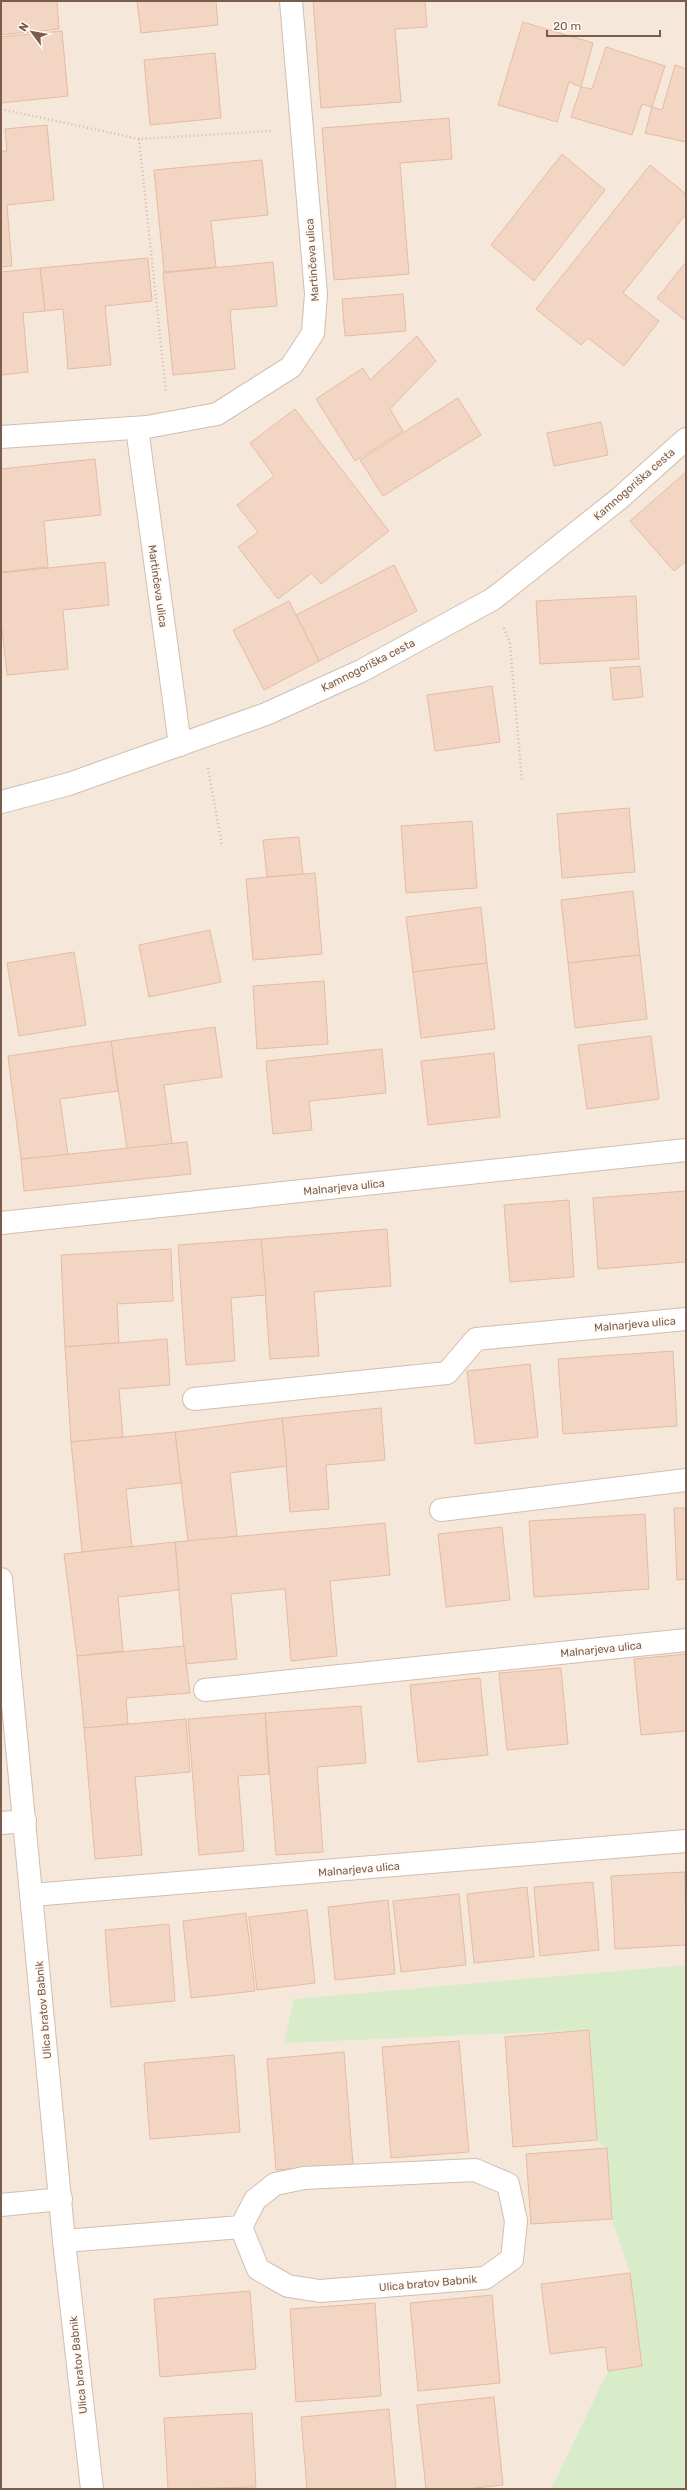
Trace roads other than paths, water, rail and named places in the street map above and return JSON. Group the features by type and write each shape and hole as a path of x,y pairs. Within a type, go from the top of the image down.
{"street":[{"name":"Martinčeva ulica","path":"1,437 137,428 217,414 291,367 313,333 316,294 291,1"},
{"name":"Martinčeva ulica","path":"137,428 180,745"},
{"name":"Kamnogoriška cesta","path":"1,802 69,784 266,714 361,671 493,599 620,498 686,439"},
{"name":"Malnarjeva ulica","path":"1,1223 686,1150"},
{"name":"Malnarjeva ulica","path":"194,1399 447,1373 476,1339 686,1319"},
{"path":"441,1510 686,1480"},
{"name":"Ulica bratov Babnik","path":"1,1579 64,2241 92,2489"},
{"name":"Malnarjeva ulica","path":"205,1690 686,1640"},
{"path":"1,1823 24,1821"},
{"name":"Malnarjeva ulica","path":"32,1895 686,1841"},
{"name":"Ulica bratov Babnik","path":"475,2170 508,2184 516,2221 512,2259 485,2278 320,2292 288,2286 258,2269 241,2227 255,2200 276,2184 304,2178 475,2170"},
{"path":"1,2205 61,2199"},
{"path":"64,2241 241,2227"}]}
